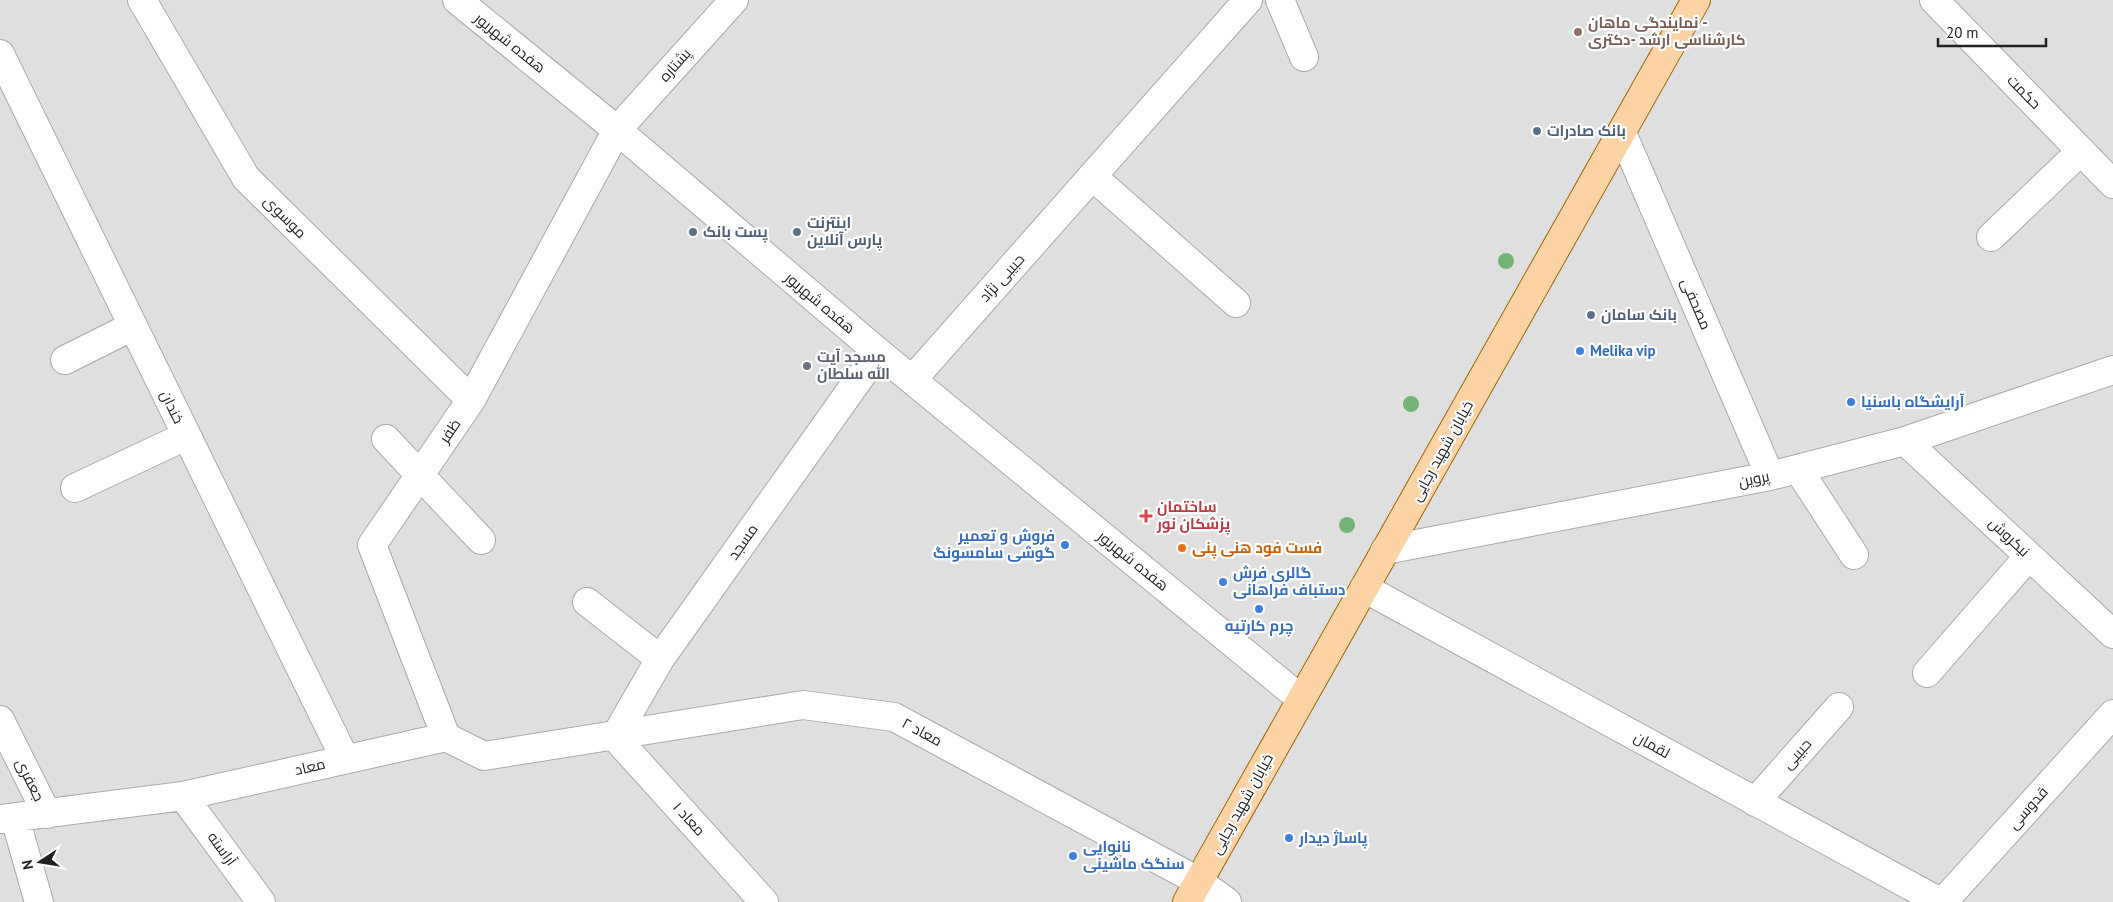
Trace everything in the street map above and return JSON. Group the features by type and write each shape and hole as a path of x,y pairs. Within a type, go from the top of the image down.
{"main road":[{"name":"خیابان شهید رجایی","path":"1192,891 1696,0"}],"street":[{"name":"موسوی","path":"142,0 246,178 471,400"},
{"name":"هفده شهریور","path":"457,0 617,130 878,352 1301,699"},
{"name":"پشتاره","path":"617,130 734,0"},
{"name":"حبیبی نژاد","path":"912,380 1248,0"},
{"path":"1280,0 1304,57"},
{"name":"حکمت","path":"1934,0 2113,184"},
{"name":"خندان","path":"0,54 345,759"},
{"name":"ظفر","path":"446,737 372,545 471,400 617,130"},
{"name":"مصحفی","path":"1622,132 1770,476"},
{"path":"1991,237 2081,151"},
{"path":"1092,176 1236,303"},
{"path":"64,360 133,326"},
{"name":"مسجد","path":"616,737 660,659 878,352"},
{"name":"پروین","path":"1386,550 1770,476 1905,441 2113,370"},
{"path":"75,488 186,436"},
{"path":"386,439 480,540"},
{"name":"نیکروش","path":"1905,441 2113,634"},
{"path":"1798,468 1854,555"},
{"path":"1927,674 2029,556"},
{"name":"لقمان","path":"1364,588 1942,902"},
{"path":"587,602 660,659"},
{"name":"معاد ۲","path":"616,737 803,705 894,717 1192,891"},
{"name":"حبیبی","path":"1755,802 1839,707"},
{"name":"قدوسی","path":"1942,902 2113,714"},
{"name":"جعفری","path":"0,720 47,814"},
{"path":"446,737 484,756 616,737"},
{"name":"معاد","path":"7,819 183,796 446,737"},
{"name":"معاد ۱","path":"616,737 764,902"},
{"name":"آراسته","path":"183,796 257,901"},
{"path":"7,819 39,902"},
{"path":"1192,891 1227,902"}],"shaded area":[{"path":"0,0 2113,0 2113,902 0,902"}],"place":[{"name":"نمایندگی ماهان - کارشناسی ارشد -دکتری","path":"1578,32"},
{"name":"بانک صادرات","path":"1537,131"},
{"name":"پست بانک","path":"693,232"},
{"name":"اینترنت پارس آنلاین","path":"797,232"},
{"name":"بانک سامان","path":"1591,315"},
{"name":"Melika vip","path":"1580,351"},
{"name":"مسجد آیت الله سلطان","path":"807,366"},
{"name":"آرایشگاه باسنیا","path":"1851,402"},
{"name":"ساختمان پزشکان نور","path":"1146,516"},
{"name":"فروش و تعمیر گوشی سامسونگ","path":"1065,545"},
{"name":"فست فود هنی پنی","path":"1182,548"},
{"name":"گالری فرش دستباف فراهانی","path":"1223,582"},
{"name":"چرم کارتیه","path":"1259,609"},
{"name":"پاساژ دیدار","path":"1289,838"},
{"name":"نانوایی سنگک ماشینی","path":"1073,856"}]}
